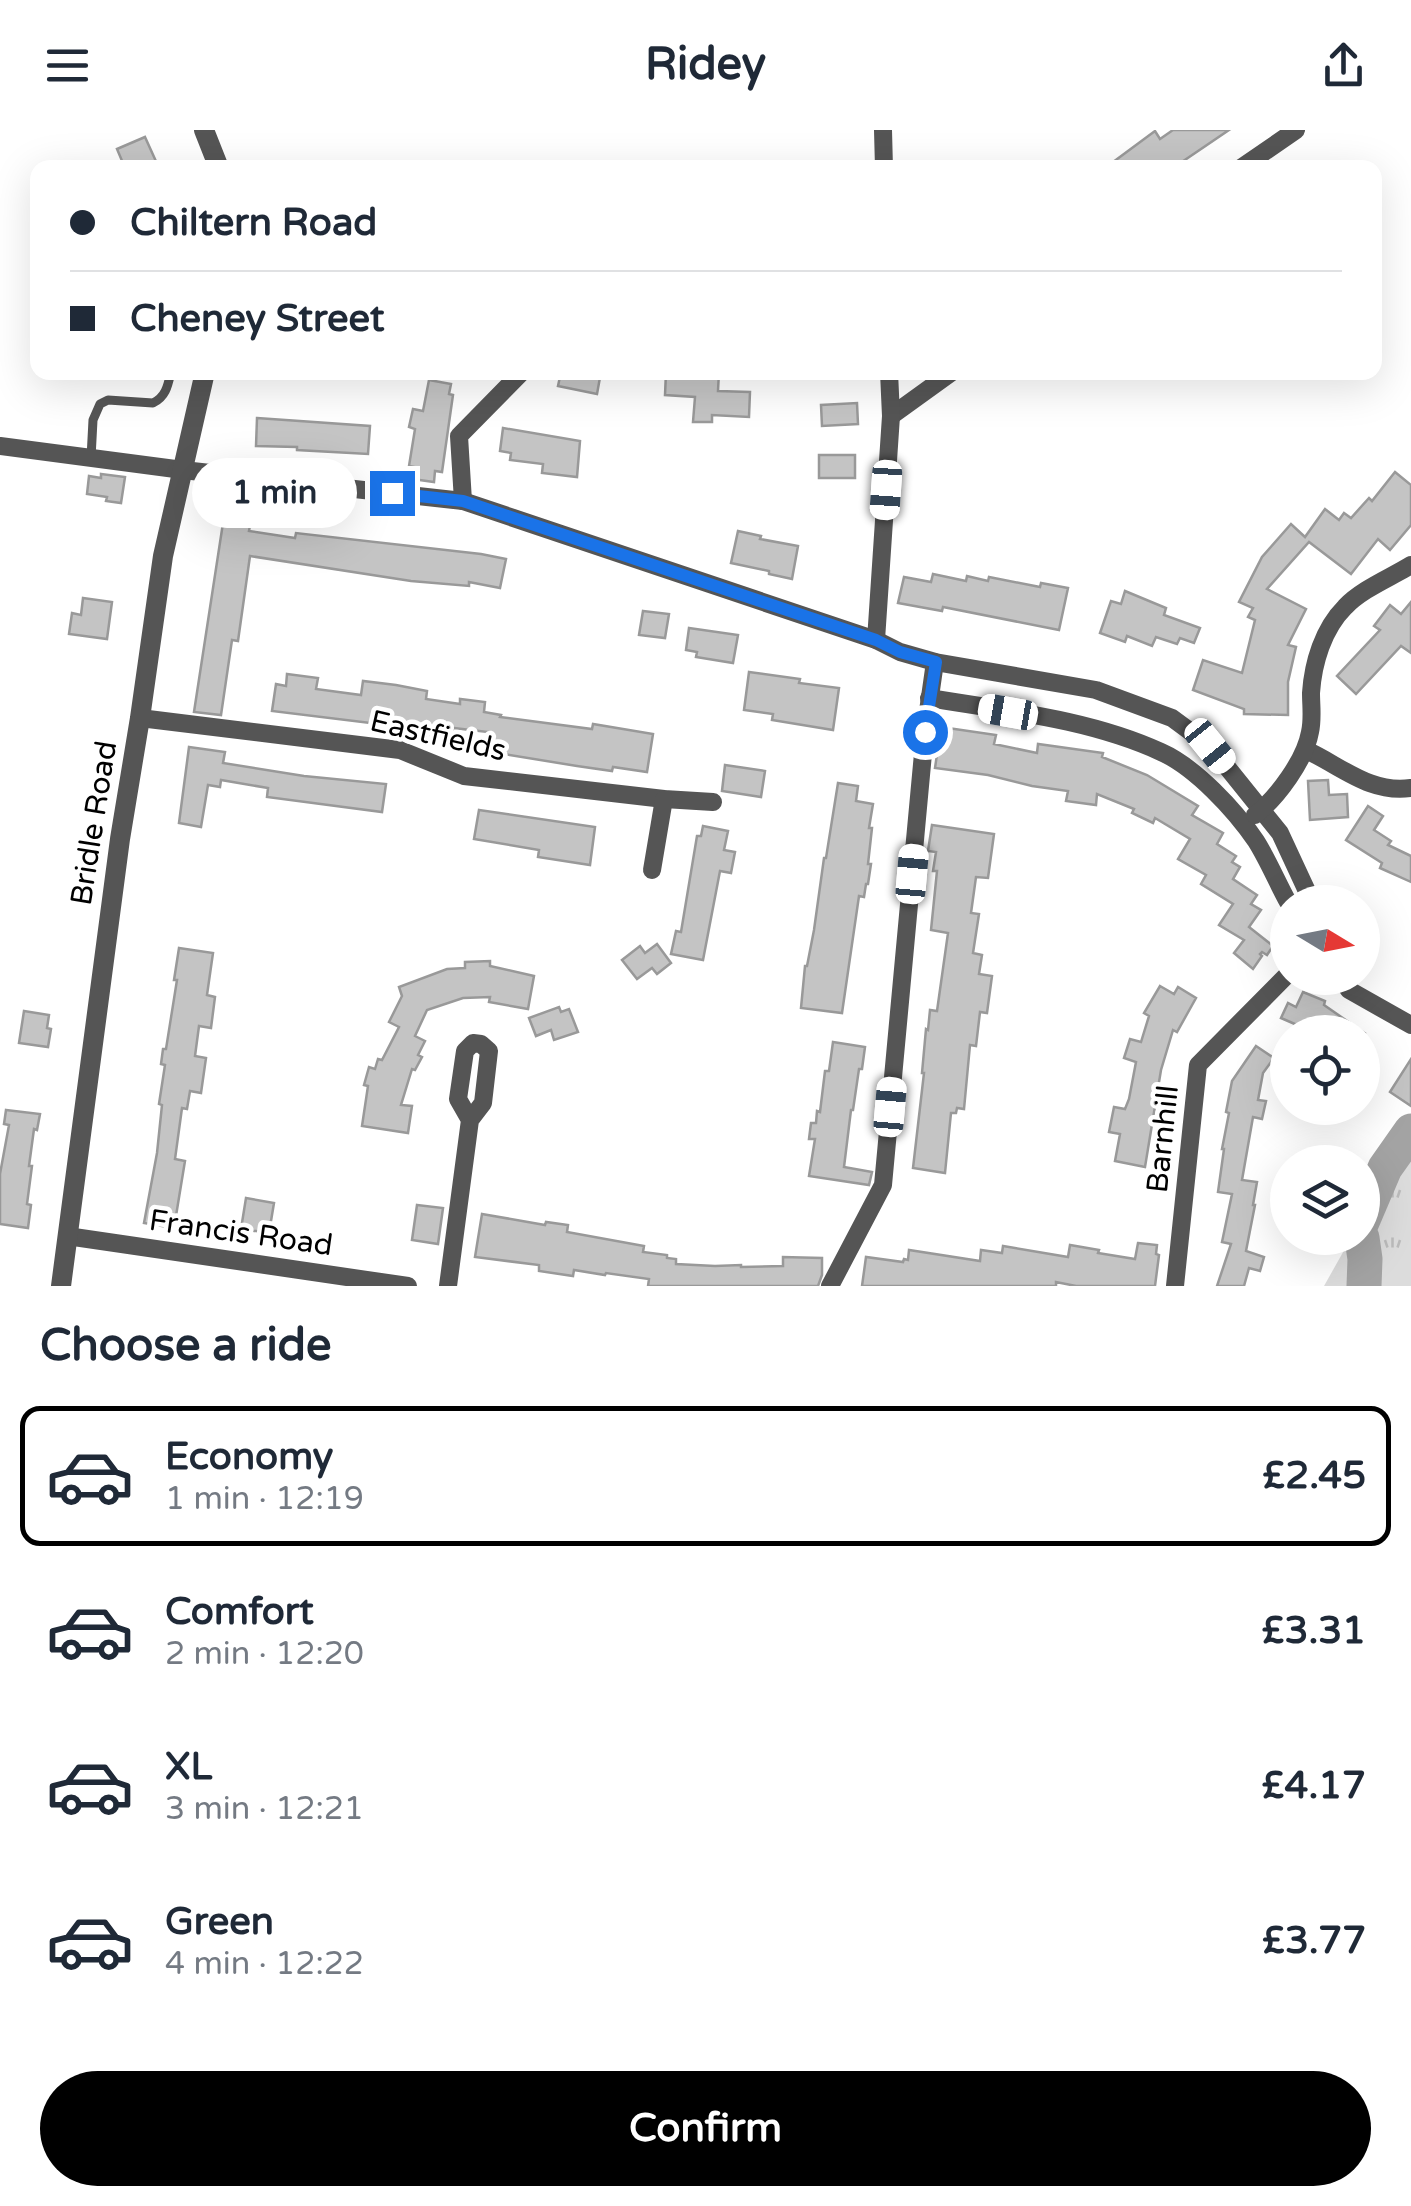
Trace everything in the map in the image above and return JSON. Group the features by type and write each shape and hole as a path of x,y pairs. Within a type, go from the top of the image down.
{"street":[{"path":"204,130 216,160"},
{"path":"882,130 884,160"},
{"path":"1253,160 1296,130"},
{"name":"Bridle Road","path":"61,1286 120,838 163,556 203,380"},
{"path":"463,501 459,436 514,380"},
{"path":"876,640 890,380"},
{"path":"891,416 941,380"},
{"path":"0,446 463,501 876,640 900,652 1096,690 1172,718 1210,746 1280,834 1304,885"},
{"path":"1242,825 1262,810 1306,750 1316,662 1328,630 1345,607 1411,565"},
{"path":"830,1286 883,1185 929,698 936,662"},
{"path":"929,698 1086,725 1164,752 1194,773 1242,825 1256,842 1279,885"},
{"name":"Eastfields","path":"140,718 400,750 464,776 713,802"},
{"path":"1306,750 1370,784 1411,788"},
{"path":"652,870 664,799"},
{"name":"Barnhill","path":"1175,1286 1198,1066 1270,992"},
{"path":"1358,995 1411,1025"},
{"path":"448,1286 470,1120"},
{"name":"Francis Road","path":"66,1236 408,1286"}],"lane":[{"path":"91,458 93,420 100,404 108,400 154,404 170,380"}],"green space":[{"path":"1411,1128 1411,1286 1324,1286 1341,1255 1380,1255 1380,1185"}],"building":[{"path":"1173,130 1229,130 1185,160 1116,160 1155,131 1160,139"},
{"path":"145,137 155,160 122,160 117,149"},
{"path":"429,380 451,384 449,394 453,395 442,472 435,471 434,482 412,479 414,467 409,466 415,429 409,427 413,409 423,411"},
{"path":"559,380 600,380 597,394 558,386"},
{"path":"666,380 719,380 718,391 750,392 749,417 712,415 712,422 693,422 695,397 665,395"},
{"path":"857,403 858,424 822,426 821,405"},
{"path":"257,418 370,426 368,454 256,446"},
{"path":"503,428 580,441 577,477 542,473 543,464 510,460 511,453 500,451"},
{"path":"819,455 855,455 855,478 819,478"},
{"path":"1395,472 1411,485 1411,525 1390,550 1378,539 1351,574 1309,542 1267,589 1306,609 1288,645 1296,647 1288,682 1288,715 1244,714 1244,709 1193,690 1203,660 1242,673 1255,620 1248,617 1253,608 1239,602 1262,557 1291,524 1305,537 1325,509 1339,520 1344,513 1351,518 1369,498 1372,501"},
{"path":"101,474 125,477 121,503 87,494 89,476 101,478"},
{"path":"225,510 252,514 249,531 295,538 296,533 506,559 500,588 469,582 469,586 411,581 250,556 238,641 232,640 221,715 194,712"},
{"path":"738,531 798,546 792,579 731,563"},
{"path":"933,574 966,581 967,576 988,581 989,577 1068,588 1059,630 943,607 942,611 898,603 904,577 931,582"},
{"path":"1125,591 1166,608 1164,615 1200,628 1194,643 1180,638 1177,644 1156,637 1152,646 1127,636 1125,642 1100,633 1111,601 1121,604"},
{"path":"83,598 112,602 107,639 69,634 72,613 81,615"},
{"path":"1411,602 1411,653 1401,646 1356,694 1337,676 1380,630 1374,626 1390,605 1401,614"},
{"path":"643,611 669,614 665,638 639,635"},
{"path":"689,628 738,635 733,663 696,657 697,652 686,650"},
{"path":"749,672 839,688 833,730 772,720 773,714 744,710"},
{"path":"287,674 318,678 316,689 361,695 363,681 396,685 427,691 426,699 460,704 460,699 485,702 484,712 500,717 592,729 593,724 653,734 647,772 613,767 612,771 485,751 488,732 453,728 451,742 404,733 405,728 395,726 272,711 276,684 286,686"},
{"path":"941,727 996,735 994,744 1037,753 1038,744 1103,753 1102,757 1147,775 1198,806 1192,815 1223,833 1217,844 1236,856 1232,862 1240,867 1233,879 1257,895 1251,904 1261,910 1249,927 1270,944 1270,950 1267,955 1260,954 1253,969 1234,953 1244,940 1219,925 1233,904 1201,884 1206,875 1178,859 1190,839 1155,818 1153,823 1132,813 1134,809 1097,794 1096,805 1066,801 1068,791 935,768"},
{"path":"189,747 225,752 223,763 386,784 382,812 267,797 268,788 221,780 220,787 208,785 201,827 179,823"},
{"path":"725,765 765,771 761,797 722,791"},
{"path":"1328,780 1329,795 1347,794 1348,817 1310,820 1308,781"},
{"path":"838,783 858,786 856,801 873,804 869,828 871,864 864,897 859,896 842,1013 801,1008"},
{"path":"1368,806 1383,816 1374,830 1391,841 1388,845 1411,856 1411,882 1380,868 1382,863 1346,840"},
{"path":"479,810 595,827 590,865 538,857 539,850 474,839"},
{"path":"932,825 994,834 988,878 976,877 971,913 979,914 973,953 982,955 979,974 992,976 987,1013 980,1012 976,1046 970,1045 964,1109 957,1108 956,1113 951,1113 945,1173 913,1168 926,1029 930,1010 937,1011 948,933 931,930 937,871 933,871 936,852 928,851"},
{"path":"703,826 728,831 724,850 735,852 731,873 720,871 703,960 671,954 676,931 681,932 697,836 701,836"},
{"path":"657,944 671,963 657,974 652,968 637,979 622,960 640,946 645,953"},
{"path":"179,948 213,953 207,995 215,997 211,1028 199,1026 195,1056 206,1058 201,1093 190,1091 187,1109 182,1108 175,1159 185,1161 174,1228 144,1223 157,1153 165,1065 161,1064"},
{"path":"490,961 490,966 534,976 528,1009 489,1002 490,997 463,998 427,1010 415,1036 425,1041 418,1055 422,1057 412,1069 401,1105 412,1106 408,1133 362,1126 369,1067 375,1069 378,1059 382,1060 399,1027 389,1022 402,996 399,987 447,969 465,968 465,962"},
{"path":"1160,986 1174,994 1178,987 1196,998 1177,1032 1173,1030 1161,1070 1145,1167 1115,1161 1120,1134 1109,1132 1114,1107 1125,1109 1129,1099 1136,1062 1124,1058 1130,1039 1141,1042 1149,1016 1144,1013"},
{"path":"1302,995 1310,995 1325,1001 1324,1005 1338,1015 1282,1015 1288,1003 1296,1007"},
{"path":"559,1007 561,1012 569,1009 578,1032 554,1040 551,1030 536,1036 529,1018"},
{"path":"24,1011 49,1015 48,1047 19,1043"},
{"path":"833,1042 865,1047 844,1167 872,1172 869,1185 809,1176 815,1139 809,1139 811,1123 816,1123 817,1111 820,1112"},
{"path":"1256,1046 1270,1055 1258,1100 1266,1101 1262,1119 1253,1117 1242,1180 1257,1182 1246,1251 1264,1257 1260,1271 1249,1268 1244,1286 1217,1286 1231,1244 1222,1242 1232,1194 1218,1192 1232,1081"},
{"path":"1411,1059 1411,1106 1390,1092"},
{"path":"6,1110 40,1114 29,1166 28,1228 0,1224 0,1174 9,1125 4,1124"},
{"path":"246,1198 274,1203 269,1233 241,1229"},
{"path":"417,1205 443,1208 438,1244 412,1240"},
{"path":"482,1214 568,1225 567,1232 644,1246 643,1252 667,1255 676,1259 676,1264 783,1266 783,1257 822,1258 822,1275 818,1286 648,1286 649,1279 606,1273 574,1270 573,1276 539,1271 539,1265 475,1257"},
{"path":"1138,1243 1157,1245 1155,1286 1076,1286 1056,1282 1056,1286 862,1286 866,1257 903,1262 908,1260 909,1250 980,1261 981,1250 1002,1253 1003,1246 1068,1257 1070,1245 1135,1259"}],"waterway":[{"path":"1380,1180 1411,1131"},
{"path":"1364,1255 1364,1286"}],"route":[{"path":"392,493 463,501 936,662 925,732"}]}
